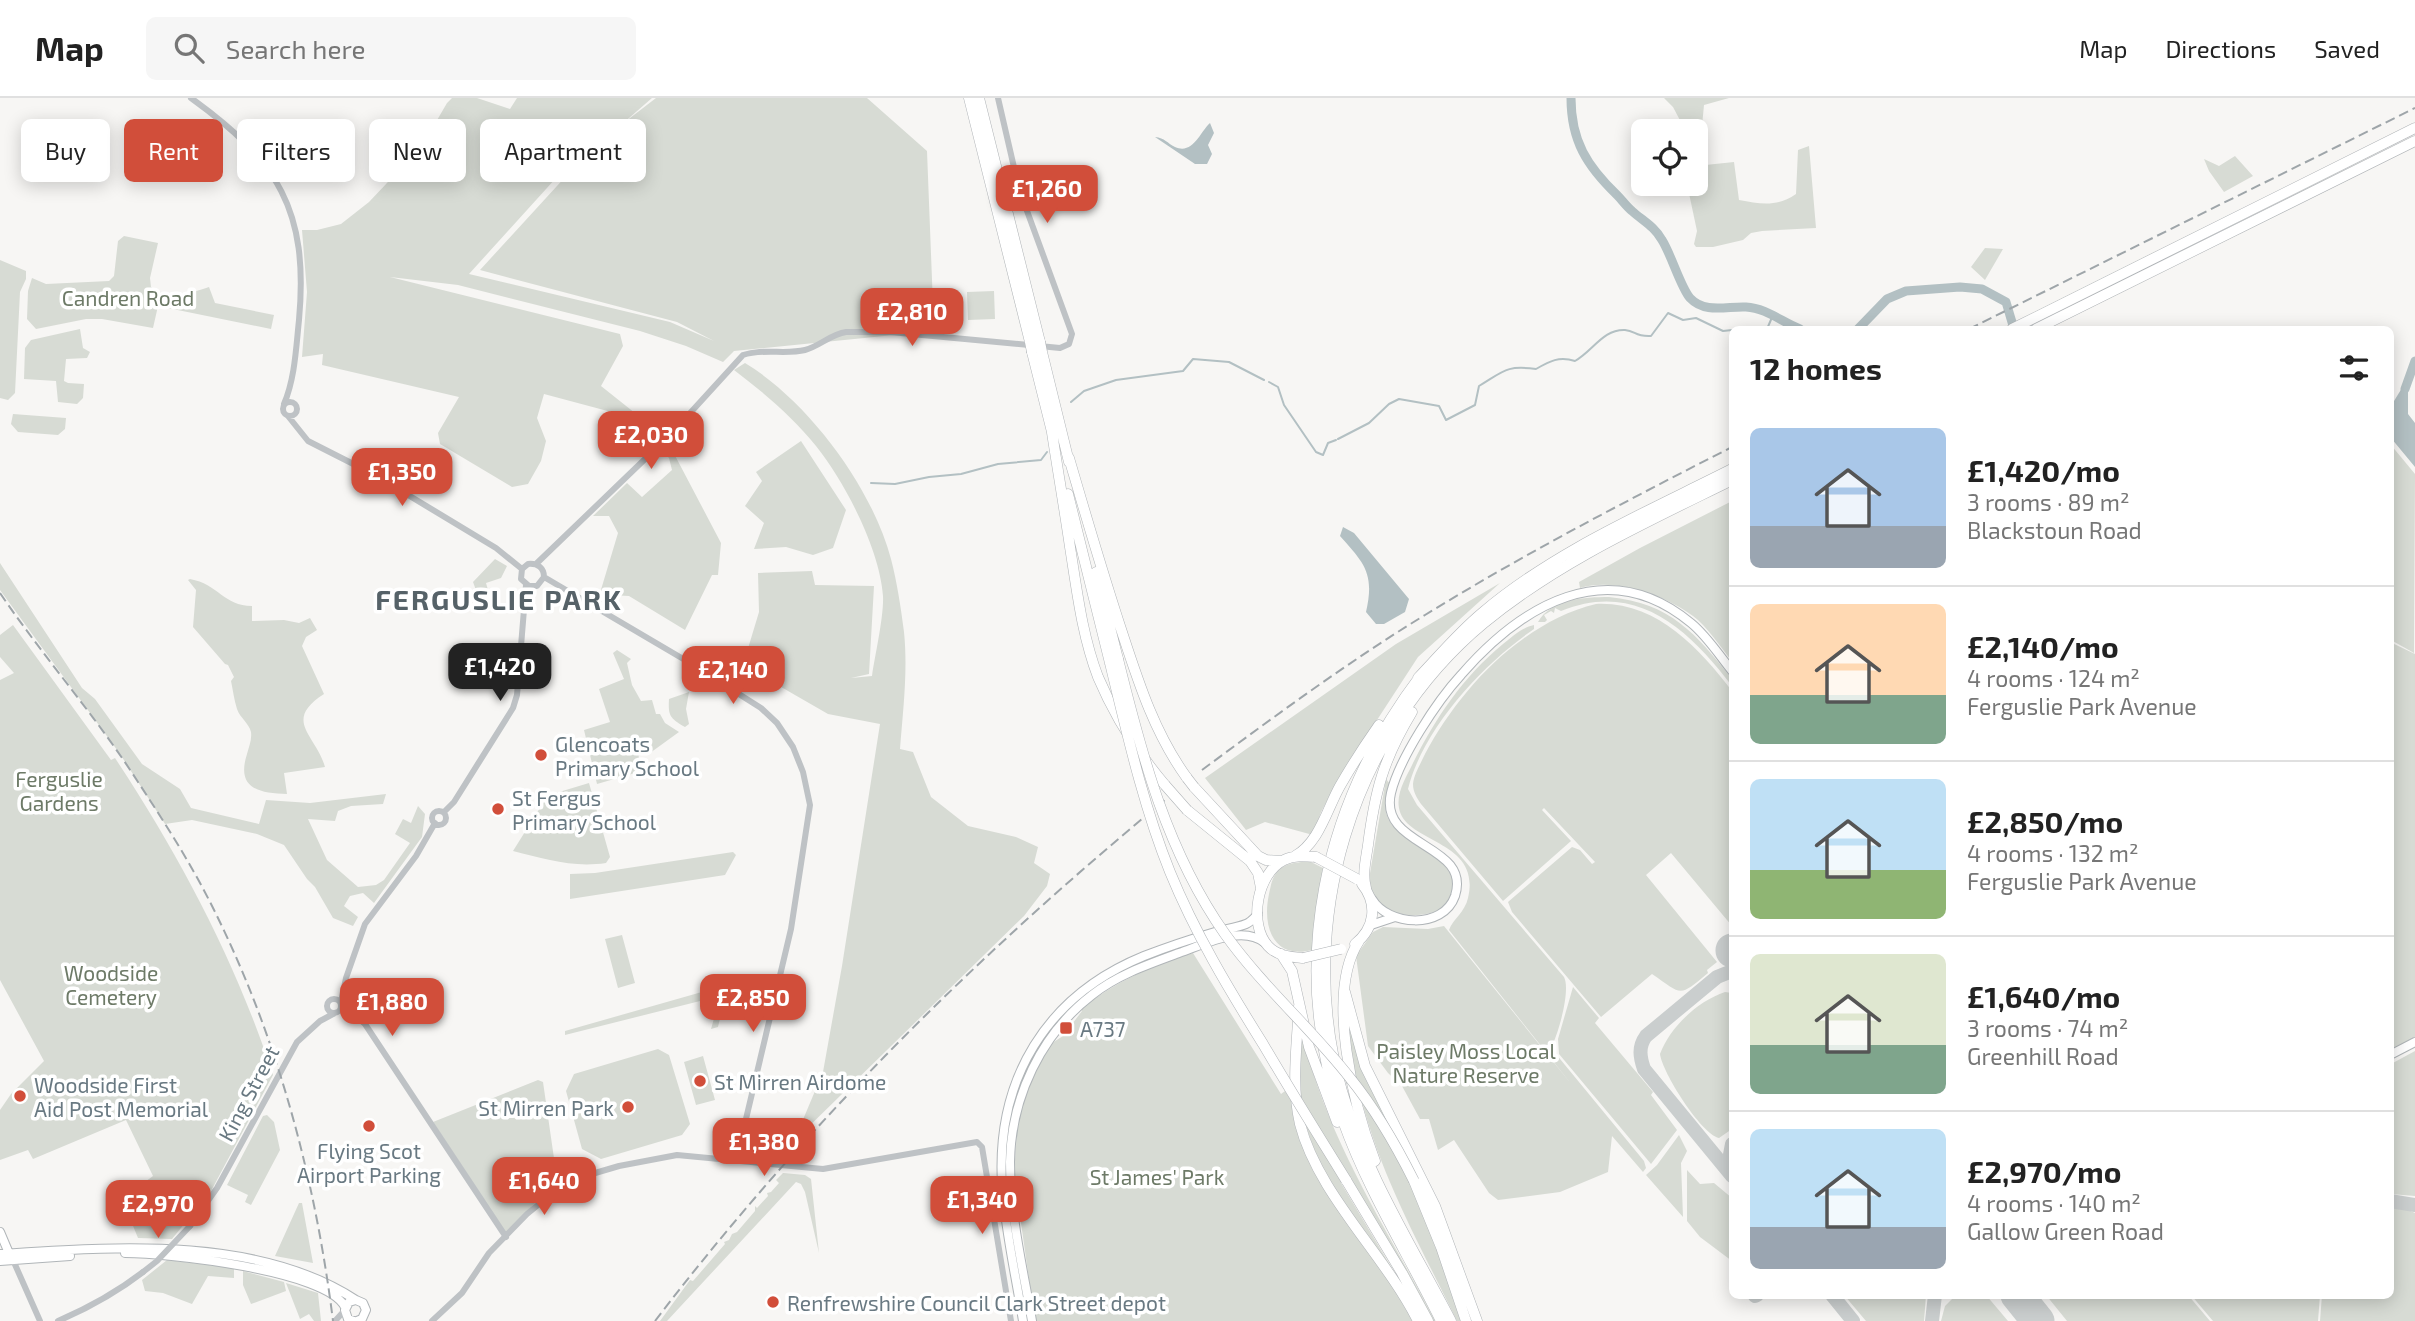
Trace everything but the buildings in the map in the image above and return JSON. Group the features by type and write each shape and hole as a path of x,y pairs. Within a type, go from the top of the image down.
{"highway":[{"path":"969,98 1036,347 1115,613 1145,700 1162,738 1191,783 1258,856 1266,860 1281,861 1305,849 1366,744 1398,701 1449,644 1483,612 1544,569 1729,471"},
{"path":"979,98 1036,347 1079,609 1098,676 1120,722 1140,755 1164,785 1187,810 1250,861 1258,873 1261,889 1259,930 1267,945 1281,954 1303,958 1341,949 1359,941"},
{"path":"2034,324 2415,128"},
{"path":"2034,324 2415,141"},
{"path":"1051,426 1114,661 1150,781 1190,877 1242,956 1333,1057 1363,1095 1392,1140 1414,1181 1441,1247 1466,1321"},
{"path":"1069,458 1147,807 1170,873 1219,972 1402,1273 1428,1321"},
{"path":"1451,1321 1377,1180 1346,1106 1329,1031 1325,959 1328,916 1335,875 1357,801 1389,736 1437,670 1482,625 1534,586 1610,541 1729,482"},
{"path":"1366,888 1364,871 1373,804 1380,776 1401,732 1437,670"},
{"path":"1383,1212 1343,1123 1327,1066 1318,1000 1317,943 1330,857 1349,797 1381,732 1421,675"},
{"path":"1295,856 1316,858 1357,878 1372,899 1371,925 1350,955 1345,992 1345,1044 1362,1125 1381,1178 1427,1275"},
{"path":"1261,889 1281,861"},
{"path":"1281,954 1292,971 1309,1048 1325,1094 1361,1172 1441,1321"},
{"path":"1345,992 1365,1066 1436,1206 1477,1321"},
{"path":"1298,1006 1297,1099 1304,1136 1339,1203 1385,1267 1418,1321"}],"main road":[{"path":"1372,899 1382,911 1395,917 1422,920 1441,915 1454,898 1457,883 1447,861 1408,835 1394,819 1390,801 1395,782 1417,737 1446,693 1477,658 1521,620 1547,603 1575,593 1606,591 1640,596 1664,605 1689,621 1729,667"},
{"path":"1023,1321 1005,1210 1002,1165 1008,1108 1024,1060 1049,1023 1070,1000 1094,983 1143,957 1244,925 1258,914"},
{"path":"1371,925 1395,917"},
{"path":"1032,1321 1013,1204 1010,1160 1013,1127 1020,1099 1034,1065 1047,1043 1092,995 1146,965 1227,937 1253,937 1267,945"},
{"path":"2394,1053 2415,1042"},
{"path":"0,1232 7,1256"},
{"path":"0,1261 7,1256 130,1248 200,1251 296,1271 330,1284 363,1303 370,1321"},
{"path":"7,1256 134,1253 210,1260 266,1271 311,1284 342,1300 352,1320 362,1319 366,1311"},
{"path":"345,1308 349,1302 356,1300"}],"street":[{"path":"191,98 250,147 271,173 289,209 300,249 302,286 291,388 283,411 308,441 375,474 496,548 522,569"},
{"path":"336,1013 342,1008 339,1001 365,924 416,856 435,823 432,819 433,813 444,812 454,802 513,708 517,695 526,585 521,579 522,569 528,564 537,564 671,433 743,355 753,351 809,349 846,332 890,332 1060,348 1069,344 1072,334 1019,188 998,98"},
{"path":"291,388 302,432"},
{"path":"284,404 290,401 297,407"},
{"path":"288,416 295,414 297,407"},
{"path":"537,564 544,577 761,708 777,723 793,747 803,772 810,805 791,929 736,1161"},
{"path":"526,585 537,586 544,577"},
{"path":"339,1001 360,1019 402,1077 506,1237"},
{"name":"King Street","path":"320,1021 328,1009 328,1002 339,1001"},
{"path":"328,1009 360,1019"},
{"name":"King Street","path":"58,1321 124,1286 157,1261 190,1226 217,1188 296,1042 320,1021 336,1013"},
{"path":"432,1321 463,1293 489,1253 527,1214 560,1187 585,1176 618,1166 677,1155 823,1169 973,1142 980,1143 1011,1321"},
{"path":"7,1256 40,1321"},
{"path":"335,1321 345,1308"},
{"path":"335,1321 352,1320"}],"green space":[{"path":"452,98 477,98 510,109 517,98 652,98 628,119 480,119 480,182 552,182 469,274 670,322 714,341 677,322 480,270 561,182 646,182 646,119 629,119 656,98 867,98 927,151 934,331 734,351 723,362 640,331 458,285 390,277 620,334 623,346 601,386 645,421 544,394 537,418 546,441 541,461 528,484 512,487 440,444 438,433 459,397 322,365 323,354 302,357 307,292 302,230 317,230 341,224 369,202 388,182 466,182 466,119 438,119"},
{"path":"1664,98 1729,98 1704,105 1703,119 1679,119"},
{"path":"1809,146 1816,228 1762,231 1751,233 1743,240 1713,247 1696,247 1694,244 1697,231 1690,196 1708,196 1708,165 1734,162 1739,200 1775,203 1796,194 1798,150"},
{"path":"2235,156 2253,176 2224,192 2204,159 2219,166"},
{"name":"Candren Road","path":"124,236 158,243 150,278 151,287 157,291 188,293 209,287 215,303 274,315 271,329 158,306 153,328 102,319 86,319 36,329 27,319 28,291 32,278 46,284 109,281 114,276 118,241"},
{"path":"1985,248 2003,249 1985,280 1971,267"},
{"path":"0,260 26,271 26,279 20,292 15,393 8,400 0,398"},
{"path":"994,291 995,319 968,320 967,292"},
{"path":"80,329 83,348 90,352 87,358 66,359 64,381 84,384 83,398 77,404 58,402 56,381 24,379 25,348 31,340"},
{"path":"745,363 769,379 814,423 853,475 882,531 895,577 904,632 905,676 900,749 913,752 931,797 968,826 1016,837 1038,847 1034,863 1050,874 1047,886 1024,916 794,1141 823,1072 880,724 828,714 743,665 759,612 758,573 812,571 815,585 874,586 869,674 851,678 872,676 883,596 868,538 838,478 798,425 734,370"},
{"path":"13,414 66,418 65,429 58,435 18,432 11,424"},
{"path":"801,441 846,510 833,548 813,555 786,547 754,549 764,523 745,506 762,481 756,472"},
{"path":"670,446 721,543 718,575 712,575 685,630 629,596 610,595 603,606 597,603 618,533 609,516 593,516 627,483 642,497 672,470 669,458 661,450"},
{"path":"2394,449 2415,474 2414,653 2394,642"},
{"path":"1729,503 1729,657 1709,631 1682,608 1668,601 1624,586 1594,585 1580,588 1579,582"},
{"path":"495,559 507,566 501,578 486,583 488,590 483,592 486,600 480,601 473,582"},
{"path":"0,563 82,688 95,699 142,764 180,789 191,808 259,824 266,800 310,803 386,794 383,804 351,806 338,811 335,821 308,819 327,860 358,887 376,885 384,880 410,843 395,834 403,819 411,823 418,806 425,814 422,837 374,903 363,893 350,896 344,906 358,917 353,926 333,918 315,887 284,845 257,834 192,820 165,824 120,754 0,590"},
{"path":"188,580 208,585 227,599 252,606 252,621 284,620 299,623 310,618 317,630 306,637 302,646 324,694 305,712 303,721 325,767 284,773 287,794 259,790 247,781 244,765 251,732 237,709 231,681 234,677 228,665 193,627 196,590"},
{"path":"1500,583 1418,657 1338,780 1321,812 1313,835 1265,822 1246,830 1205,778 1396,644"},
{"path":"1589,598 1631,600 1666,614 1680,623 1706,648 1729,675 1729,682 1698,646 1679,629 1637,606 1613,602 1588,603 1561,611 1555,608 1554,613 1551,611 1544,615 1547,620 1545,622 1538,622 1544,614 1551,608 1569,601"},
{"path":"1596,604 1618,605 1657,619 1690,644 1729,687 1729,922 1671,853 1646,875 1717,962 1691,987 1680,991 1652,974 1601,1017 1512,912 1508,902 1572,847 1580,850 1592,864 1595,862 1544,808 1542,810 1571,841 1503,901 1421,804 1413,784 1425,754 1444,722 1480,676 1523,639 1549,622"},
{"path":"13,625 111,760 115,758 184,872 242,992 273,1075 211,1191 172,1239 138,1238 122,1199 153,1176 126,1120 33,1159 28,1150 0,1160 0,1110 11,1094 44,1061 0,980 0,680 14,673 0,657 0,635"},
{"name":"Paisley Moss Local Nature Reserve","path":"1534,625 1534,629 1476,678 1441,721 1427,743 1408,789 1417,805 1564,977 1565,1002 1551,1048 1644,1161 1646,1168 1643,1172 1612,1136 1608,1172 1560,1192 1498,1200 1489,1193 1454,1140 1438,1150 1429,1119 1420,1119 1402,1086 1388,1073 1368,1046 1356,956 1373,932 1383,927 1428,929 1444,926 1572,1085 1449,930 1468,898 1469,879 1464,864 1454,853 1404,820 1398,802 1403,784 1431,730 1463,684 1517,633"},
{"path":"2394,644 2415,654 2415,1037 2394,1049"},
{"path":"617,650 631,659 627,663 632,685 641,701 652,700 656,714 660,714 665,723 679,732 650,753 643,748 637,749 642,771 597,784 584,730 610,722 599,689 624,679 613,653"},
{"path":"689,692 686,709 689,724 685,727 671,716 669,699"},
{"path":"1386,779 1391,785 1386,812 1391,824 1438,857 1448,866 1454,877 1453,893 1443,909 1419,915 1396,913 1379,907 1372,892 1369,879"},
{"path":"589,783 610,857 606,863 571,864 513,851 543,803 536,799"},
{"path":"733,852 736,855 725,875 570,899 570,874 595,873"},
{"path":"1311,862 1323,868 1312,950 1299,952 1288,950 1273,938 1267,918 1267,906 1271,884 1277,872 1282,867"},
{"path":"622,935 635,983 618,988 605,939"},
{"name":"St James' Park","path":"1193,953 1281,1094 1285,1091 1295,1107 1303,1142 1415,1321 1035,1321 1014,1174 1018,1118 1033,1073 1049,1045 1063,1036 1081,1009 1134,975"},
{"path":"751,978 754,988 760,987 762,998 722,1010 718,1027 711,1029 715,1015 712,998 565,1035 565,1031"},
{"path":"1573,987 1599,1018 1595,1023 1653,1092 1651,1095 1677,1130 1651,1164 1559,1054 1558,1039"},
{"path":"1729,993 1729,1131 1719,1138 1702,1126 1683,1101 1662,1063 1660,1054 1671,1034 1686,1016 1715,996"},
{"path":"1348,1031 1351,1032 1395,1139 1462,1321 1457,1321 1377,1150 1352,1060"},
{"path":"1301,1040 1304,1040 1328,1114 1344,1149 1435,1321 1432,1321 1346,1180 1341,1183 1399,1280 1337,1193 1324,1170 1305,1121 1300,1095"},
{"name":"St Mirren Park","path":"658,1049 669,1055 690,1124 682,1135 601,1159 582,1149 566,1091 574,1074"},
{"path":"2415,1051 2415,1196 2394,1194 2394,1062"},
{"name":"St Mirren Airdome","path":"703,1056 715,1100 696,1105 684,1062"},
{"path":"538,1080 543,1082 558,1186 546,1192 506,1233 433,1122"},
{"path":"267,1115 274,1122 280,1150 251,1205 245,1202 248,1195 227,1185 263,1116"},
{"path":"1679,1135 1687,1151 1681,1163 1683,1217 1646,1175 1657,1165"},
{"path":"1687,1170 1700,1184 1714,1183 1729,1196 1729,1259 1700,1237 1687,1221"},
{"path":"783,1173 805,1175 811,1179 819,1253 805,1192 801,1184 796,1182 667,1321 660,1321 690,1280 693,1281 724,1242 737,1232 755,1211 755,1206 757,1208 768,1196 767,1193 779,1183 776,1180"},
{"path":"299,1203 302,1203 313,1263 275,1256"},
{"path":"2394,1207 2415,1213 2415,1321 2320,1321 2322,1299 2394,1299"},
{"path":"167,1260 234,1268 234,1278 208,1276 192,1304 163,1293 145,1291 142,1280"},
{"path":"243,1271 284,1282 286,1291 251,1304 243,1285"},
{"path":"286,1283 318,1293 321,1321 314,1321 309,1314 300,1319"},
{"path":"1847,1299 1926,1299 1924,1321 1866,1321"},
{"path":"1952,1299 1989,1299 2008,1321 1941,1321 1945,1306"},
{"path":"2049,1299 2191,1299 2210,1321 2067,1321"},
{"path":"2194,1299 2320,1299 2318,1321 2213,1321"}],"shaded area":[{"path":"1210,123 1214,133 1208,145 1212,154 1207,164 1195,164 1155,137 1175,147 1187,148"},
{"path":"2408,378 2408,414 2415,423 2415,467 2394,442 2394,401"},
{"path":"1343,527 1354,533 1409,599 1405,612 1384,624 1376,624 1366,612 1368,578 1361,562 1340,536"}],"waterway":[{"path":"1571,98 1574,127 1589,163 1628,207 1659,235 1690,298 1709,308 1746,307 1760,310 1794,326"},
{"path":"1861,326 1887,299 1906,291 1960,287 1982,289 2006,302 2013,326"},
{"path":"1338,439 1369,423 1389,404 1399,399 1439,406 1446,420 1475,405 1479,386 1500,373 1518,368 1536,369 1559,359 1575,361 1604,337 1617,331 1625,330 1651,336 1668,313 1683,320 1696,318 1723,331 1729,330"},
{"path":"1768,326 1773,315"},
{"path":"1071,402 1084,391 1116,380 1183,371 1193,359 1229,362 1264,380"},
{"path":"2405,389 2415,361"},
{"path":"1269,382 1278,387 1284,405 1316,452 1323,455 1328,443 1336,440"},
{"path":"871,483 895,484 961,474 998,464 1041,460 1047,452"}],"taxiway":[{"path":"1729,972 1717,977 1646,1036 1640,1052 1644,1069 1729,1172"},
{"path":"2394,1202 2415,1205"},
{"path":"1835,1299 1853,1321"},
{"path":"1932,1321 1935,1299"}],"runway":[{"path":"2020,1299 2038,1321"}],"railway":[{"path":"1975,326 2415,108"},
{"path":"1202,770 1340,670 1462,592 1615,507 1729,449"},
{"path":"0,593 105,734 147,796 193,870 233,950 273,1053 304,1159 333,1321"},
{"path":"655,1321 771,1179 895,1045 1027,919 1166,799"}],"place":[{"name":"Glencoats Primary School","path":"541,755"},
{"name":"St Fergus Primary School","path":"498,809"},
{"name":"A737","path":"1066,1028"},
{"name":"St Mirren Airdome","path":"700,1081"},
{"name":"Woodside First Aid Post Memorial","path":"20,1096"},
{"name":"St Mirren Park","path":"628,1107"},
{"name":"Flying Scot Airport Parking","path":"369,1126"},
{"name":"Renfrewshire Council Clark Street depot","path":"773,1302"}],"district":[{"name":"FERGUSLIE PARK","path":"499,599"}],"park label":[{"name":"Ferguslie Gardens","path":"59,790"},
{"name":"Woodside Cemetery","path":"111,984"}]}
